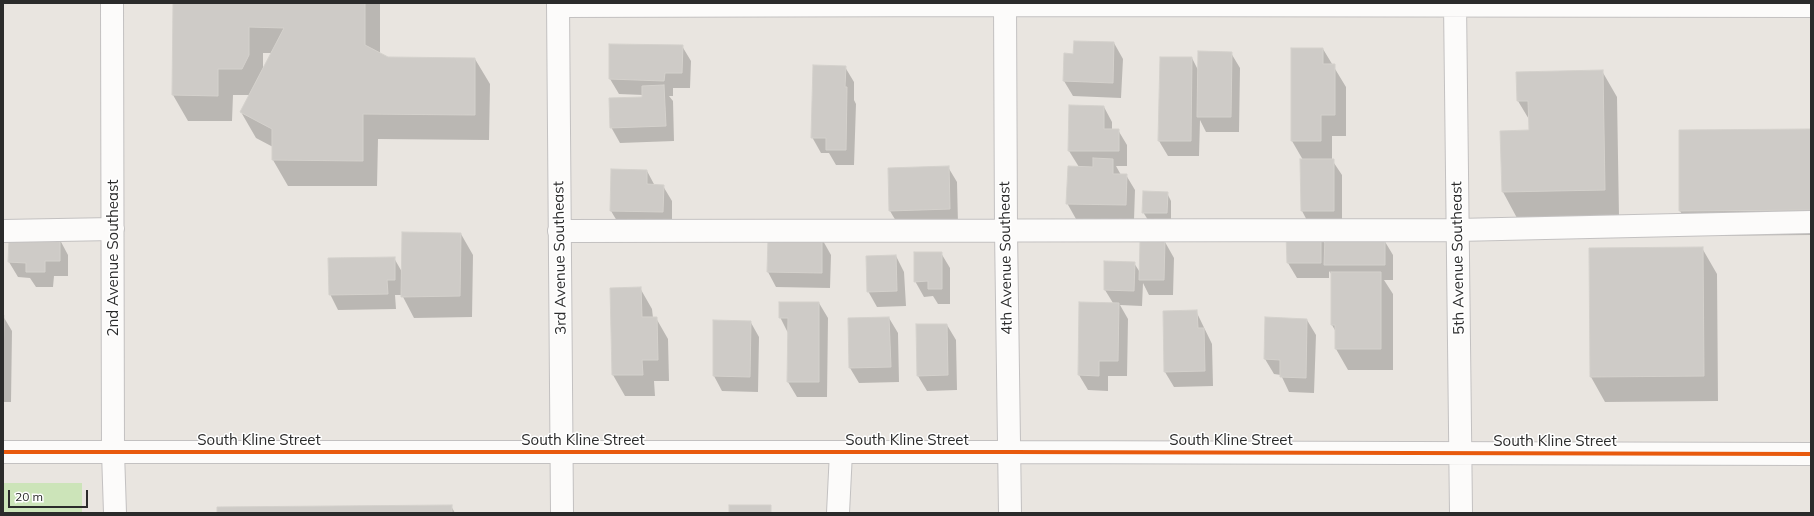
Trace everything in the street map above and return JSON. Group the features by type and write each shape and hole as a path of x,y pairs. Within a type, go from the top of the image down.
{"street":[{"name":"2nd Avenue Southeast","path":"112,3 113,452 115,513"},
{"name":"4th Avenue Southeast","path":"1005,4 1006,231 1010,513"},
{"path":"558,5 1455,4 1811,6"},
{"name":"5th Avenue Southeast","path":"1455,4 1461,513"},
{"name":"3rd Avenue Southeast","path":"558,5 562,513"},
{"path":"559,231 1457,230 1811,222"},
{"path":"3,231 113,229"},
{"name":"South Kline Street","path":"3,452 1811,454"},
{"path":"838,513 841,452"}],"green space":[{"path":"3,483 82,483 82,513 3,513"}],"building":[{"path":"173,3 365,3 365,45 388,57 475,58 475,115 363,114 363,161 272,160 272,129 240,112 284,28 249,27 249,55 242,69 218,69 218,96 172,95"},
{"path":"1074,41 1114,42 1113,83 1063,81 1064,53 1073,54"},
{"path":"609,44 683,45 682,73 665,73 664,81 609,79"},
{"path":"1291,48 1323,48 1323,64 1335,64 1335,115 1321,115 1321,141 1291,141"},
{"path":"1198,51 1232,52 1231,117 1197,117"},
{"path":"1160,57 1192,57 1191,141 1158,141"},
{"path":"813,65 846,66 846,150 826,150 826,138 811,138"},
{"path":"1603,70 1605,190 1502,192 1500,131 1529,130 1528,101 1517,101 1516,72"},
{"path":"664,85 666,126 610,128 609,98 642,97 642,86"},
{"path":"1069,105 1104,106 1104,129 1119,129 1119,151 1068,151"},
{"path":"1811,129 1811,210 1679,211 1679,130"},
{"path":"1093,158 1113,159 1113,174 1127,174 1126,205 1066,204 1068,166 1093,167"},
{"path":"1300,159 1334,159 1334,211 1301,211"},
{"path":"949,166 950,209 889,211 888,168"},
{"path":"611,169 647,170 647,184 664,185 663,212 610,211"},
{"path":"1143,191 1168,192 1167,213 1142,213"},
{"path":"402,232 461,233 460,296 401,297"},
{"path":"1286,235 1321,235 1321,263 1287,263"},
{"path":"9,238 60,239 60,261 45,261 45,272 26,272 26,263 8,262"},
{"path":"768,238 822,238 822,273 767,272"},
{"path":"1325,238 1385,239 1385,265 1324,265"},
{"path":"1140,241 1165,241 1164,280 1139,280"},
{"path":"1703,247 1704,376 1590,377 1589,248"},
{"path":"914,252 942,252 942,289 928,289 928,281 914,282"},
{"path":"896,255 897,291 867,292 866,256"},
{"path":"395,257 395,280 387,280 388,294 329,295 328,258"},
{"path":"1104,261 1135,262 1134,291 1104,290"},
{"path":"1331,272 1381,272 1381,349 1335,349 1335,325 1331,325"},
{"path":"641,287 642,317 657,317 658,360 642,360 643,375 612,375 610,288"},
{"path":"779,302 819,302 819,382 787,382 788,318 779,318"},
{"path":"1079,302 1119,303 1118,361 1099,361 1099,376 1078,375"},
{"path":"1197,310 1198,328 1204,328 1205,371 1164,372 1163,311"},
{"path":"3,315 4,315 3,367"},
{"path":"889,317 891,367 849,368 848,318"},
{"path":"1265,317 1307,319 1306,378 1280,377 1280,360 1264,359"},
{"path":"713,320 751,321 750,377 713,376"},
{"path":"916,324 947,324 948,375 917,376"},
{"path":"452,505 452,513 217,513 217,507"},
{"path":"729,505 771,505 771,513 729,513"}],"cycle path":[{"path":"3,452 1811,454"}]}
